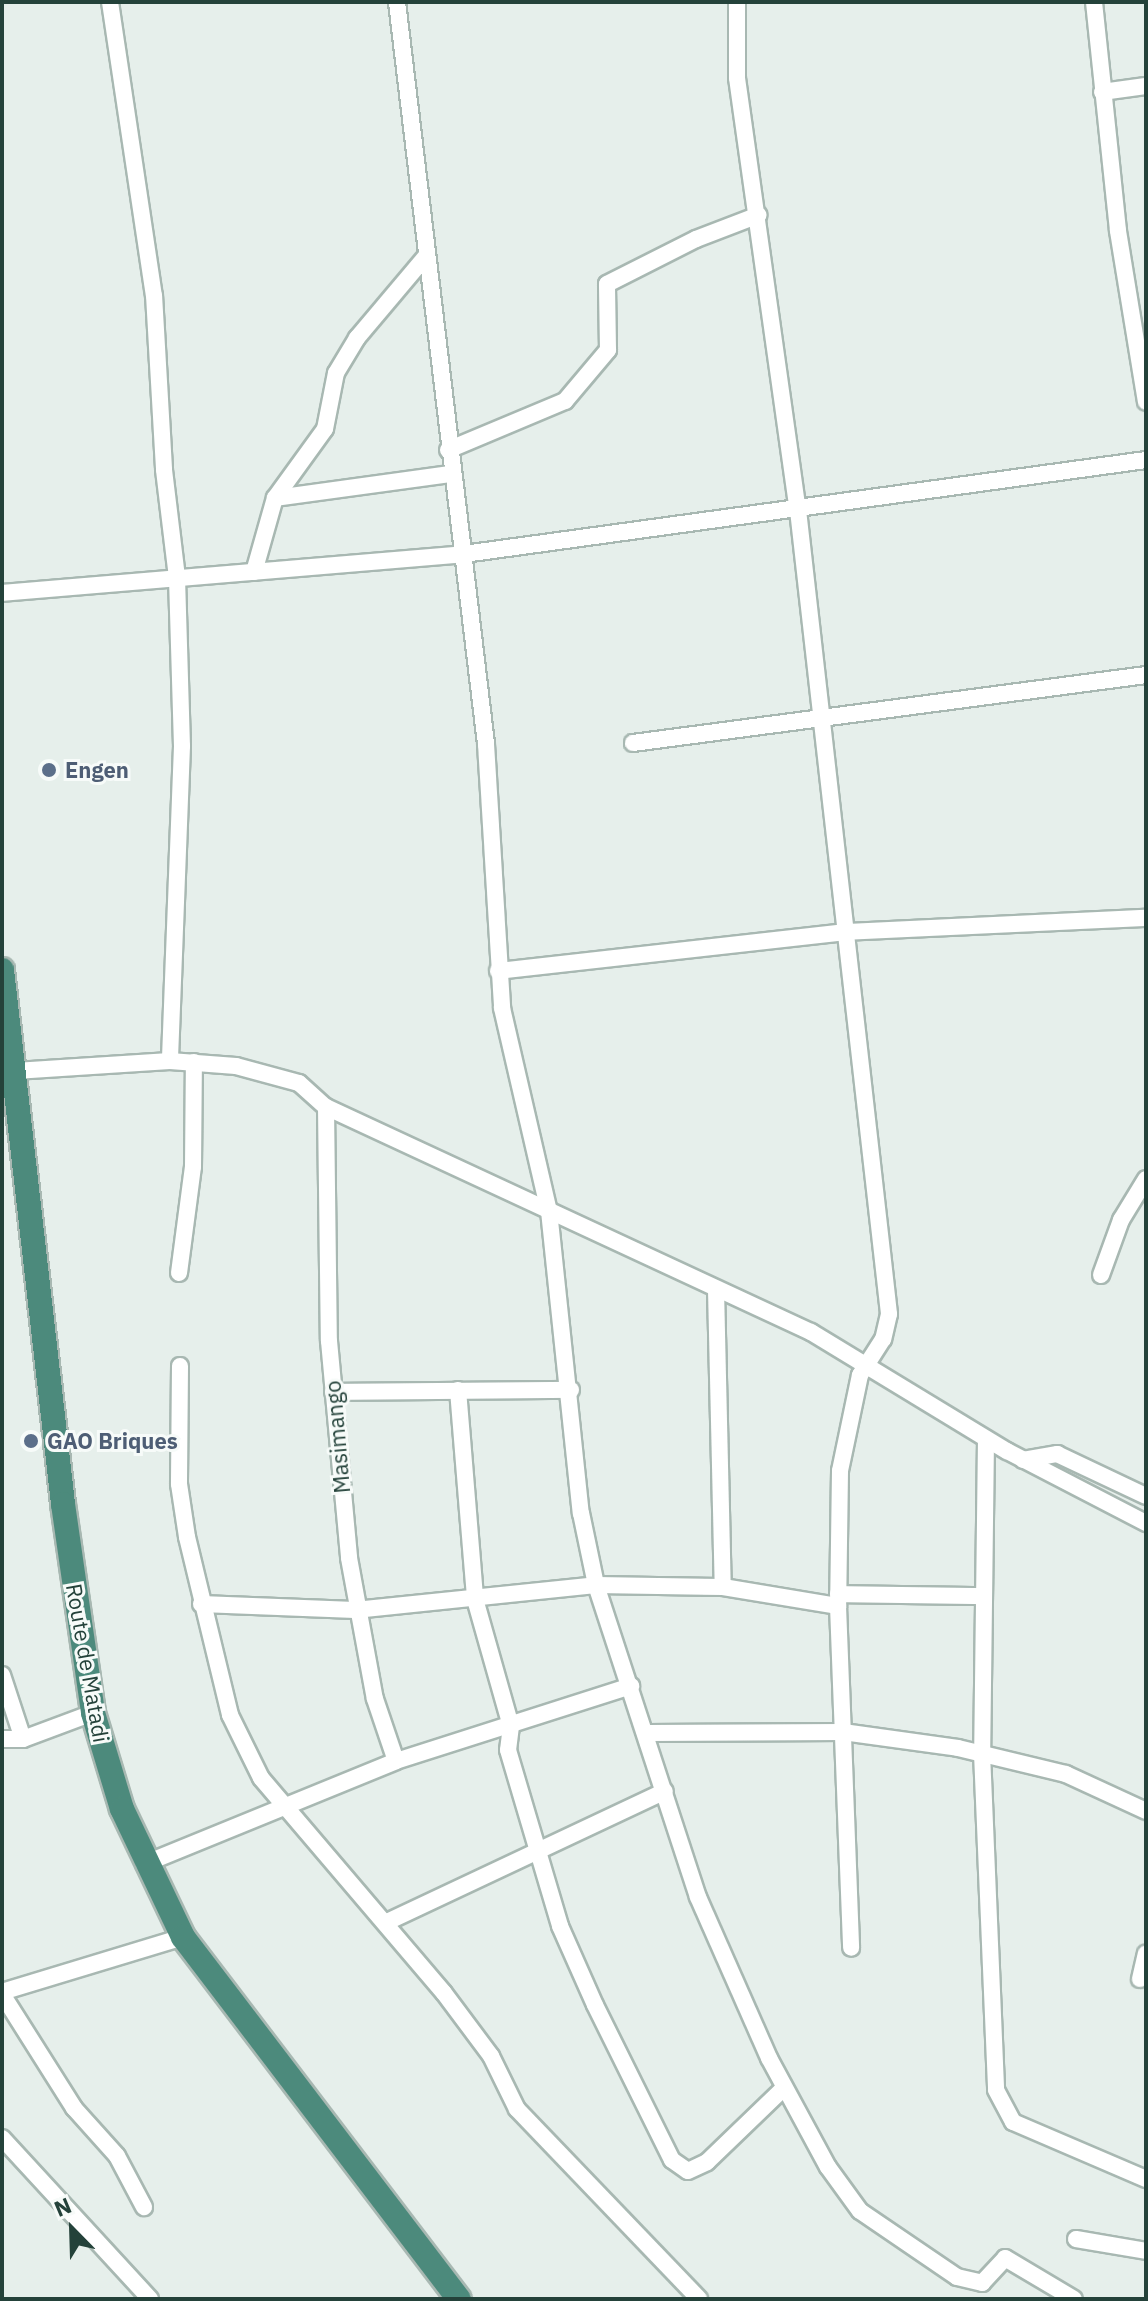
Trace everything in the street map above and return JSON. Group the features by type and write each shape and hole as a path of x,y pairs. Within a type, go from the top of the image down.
{"highway":[{"name":"Route de Matadi","path":"2,970 4,1013 15,1071 63,1504 93,1713 144,1864 183,1937 459,2299"}],"street":[{"path":"110,2 154,295 164,470 177,578 182,746 170,1061"},
{"path":"397,2 448,450 464,554 486,744 498,971 549,1211 571,1390 580,1501 596,1585 648,1733 698,1897 784,2088 828,2167 860,2211 957,2277 982,2283"},
{"path":"737,2 737,78 759,215 798,510 889,1314 868,1367 860,1375 840,1471 838,1600 851,1948"},
{"path":"1094,2 1118,231 1146,402"},
{"path":"1102,92 1146,86"},
{"path":"448,450 565,401 608,350 607,284 696,239 759,215"},
{"path":"254,572 275,498 325,429 336,373 357,338 426,256"},
{"path":"2,593 464,554 1146,460"},
{"path":"275,498 451,474"},
{"path":"633,743 823,715 1004,698 1068,682 1146,675"},
{"path":"498,971 845,932 1146,918"},
{"path":"179,1273 193,1167 194,1062"},
{"path":"15,1071 194,1062 236,1066 299,1083 326,1107 811,1332 986,1439 1146,1523"},
{"name":"Masimango","path":"326,1107 333,1392 355,1610 375,1699 396,1761"},
{"path":"1101,1275 1121,1220 1146,1179"},
{"path":"716,1289 723,1587"},
{"path":"180,1366 179,1484 201,1604 230,1715 261,1778 387,1922 491,2056 517,2109 699,2299"},
{"path":"458,1390 475,1599 511,1726 508,1750 560,1926 672,2160 688,2171 707,2162 784,2088"},
{"path":"333,1392 571,1390"},
{"path":"986,1439 982,1753 996,2090 1013,2122 1146,2179"},
{"path":"1023,1460 1057,1454 1146,1496"},
{"path":"201,1604 355,1610 596,1585 723,1587 838,1600 983,1596"},
{"path":"2,1675 23,1739"},
{"path":"144,1864 281,1804 396,1761 631,1686"},
{"path":"2,1739 23,1739 93,1713"},
{"path":"648,1733 843,1732 982,1753 1066,1774 1146,1811"},
{"path":"387,1922 665,1791"},
{"path":"144,2207 117,2156 74,2108 2,1993 183,1937"},
{"path":"1140,1979 1146,1954"},
{"path":"2,2138 150,2299"},
{"path":"1076,2239 1146,2251"},
{"path":"975,2299 982,2283 1005,2258 1074,2299"}],"place":[{"name":"Engen","path":"49,770"},
{"name":"GAO Briques","path":"31,1441"}]}
